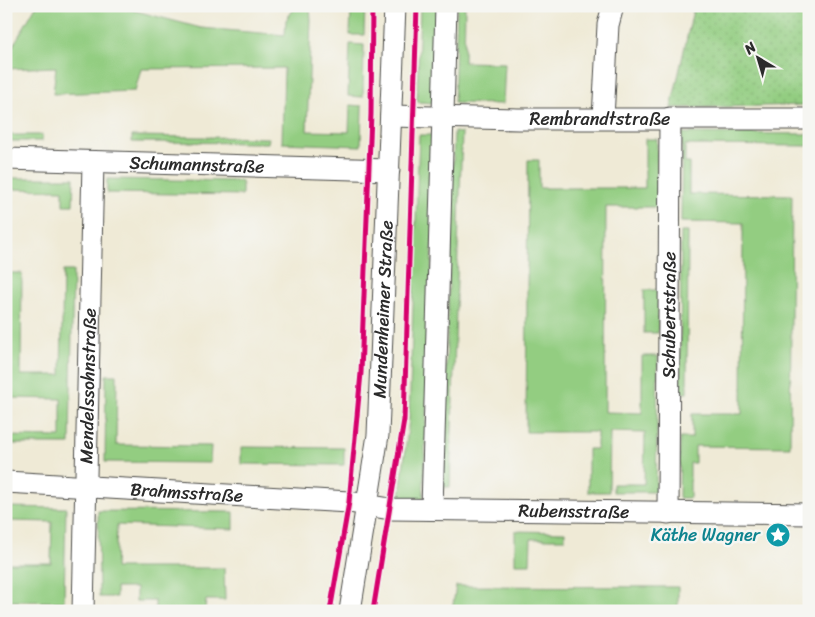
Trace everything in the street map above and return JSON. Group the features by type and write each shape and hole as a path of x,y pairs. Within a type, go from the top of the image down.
{"street":[{"name":"Mundenheimer Straße","path":"350,611 378,435 395,6"},
{"path":"432,509 446,6"},
{"path":"603,118 608,25 613,6"},
{"name":"Rembrandtstraße","path":"391,116 443,118 809,119"},
{"name":"Schubertstraße","path":"668,513 670,118"},
{"name":"Schumannstraße","path":"6,159 389,170"},
{"name":"Mendelssohnstraße","path":"83,611 93,162"},
{"name":"Brahmsstraße","path":"6,482 340,501 368,505"},
{"name":"Rubensstraße","path":"368,505 390,509 809,514"}],"green space":[{"path":"36,6 117,6 201,28 285,35 286,20 296,6 365,6 364,35 350,35 351,8 310,7 307,131 349,132 350,105 362,106 361,146 282,143 284,68 141,69 135,91 53,94 56,67 6,69 6,58"},
{"path":"420,6 437,6 434,103 417,102"},
{"path":"457,6 465,6 464,62 505,63 503,104 454,103"},
{"path":"694,6 809,6 809,105 671,108"},
{"path":"350,44 364,45 363,97 348,96"},
{"path":"454,132 462,133 450,487 442,487"},
{"path":"682,133 809,134 809,146 685,145 685,163 689,163 689,194 792,195 790,447 695,446 695,463 690,463 690,498 679,498 680,438 692,438 692,414 742,414 743,223 681,222"},
{"path":"6,135 42,135 42,141 6,141"},
{"path":"419,135 436,135 423,505 399,504 409,420"},
{"path":"132,136 269,138 268,143 132,142"},
{"path":"645,139 657,139 657,207 606,207 605,412 642,413 642,356 658,356 656,492 613,492 613,484 644,484 645,433 610,432 609,492 588,492 588,449 597,449 597,432 526,432 528,160 539,160 539,188 645,188"},
{"path":"6,178 74,178 73,205 63,205 63,190 6,189"},
{"path":"107,179 242,181 242,195 107,193"},
{"path":"681,232 688,232 687,393 680,393"},
{"path":"63,271 73,271 70,444 6,444 6,436 61,437 61,399 10,398 10,391 6,391 6,273 22,273 21,375 61,375"},
{"path":"644,290 658,290 658,333 644,333"},
{"path":"106,375 117,375 116,445 211,446 210,463 105,462"},
{"path":"241,447 344,448 344,465 241,464"},
{"path":"6,507 66,508 64,602 10,601 10,611 6,611 6,563 51,563 52,522 6,521"},
{"path":"98,511 234,512 234,529 117,525 115,568 224,568 225,600 206,600 205,611 155,611 155,601 136,601 136,588 116,588 116,597 99,597"},
{"path":"515,531 565,532 565,539 531,539 530,564 515,564"},
{"path":"456,586 678,587 678,611 452,611"}],"cycle path":[{"path":"330,611 349,502 361,373 371,114 372,6"},
{"path":"373,611 404,420 417,6"}],"place":[{"name":"Käthe Wagner","path":"778,535"}]}
